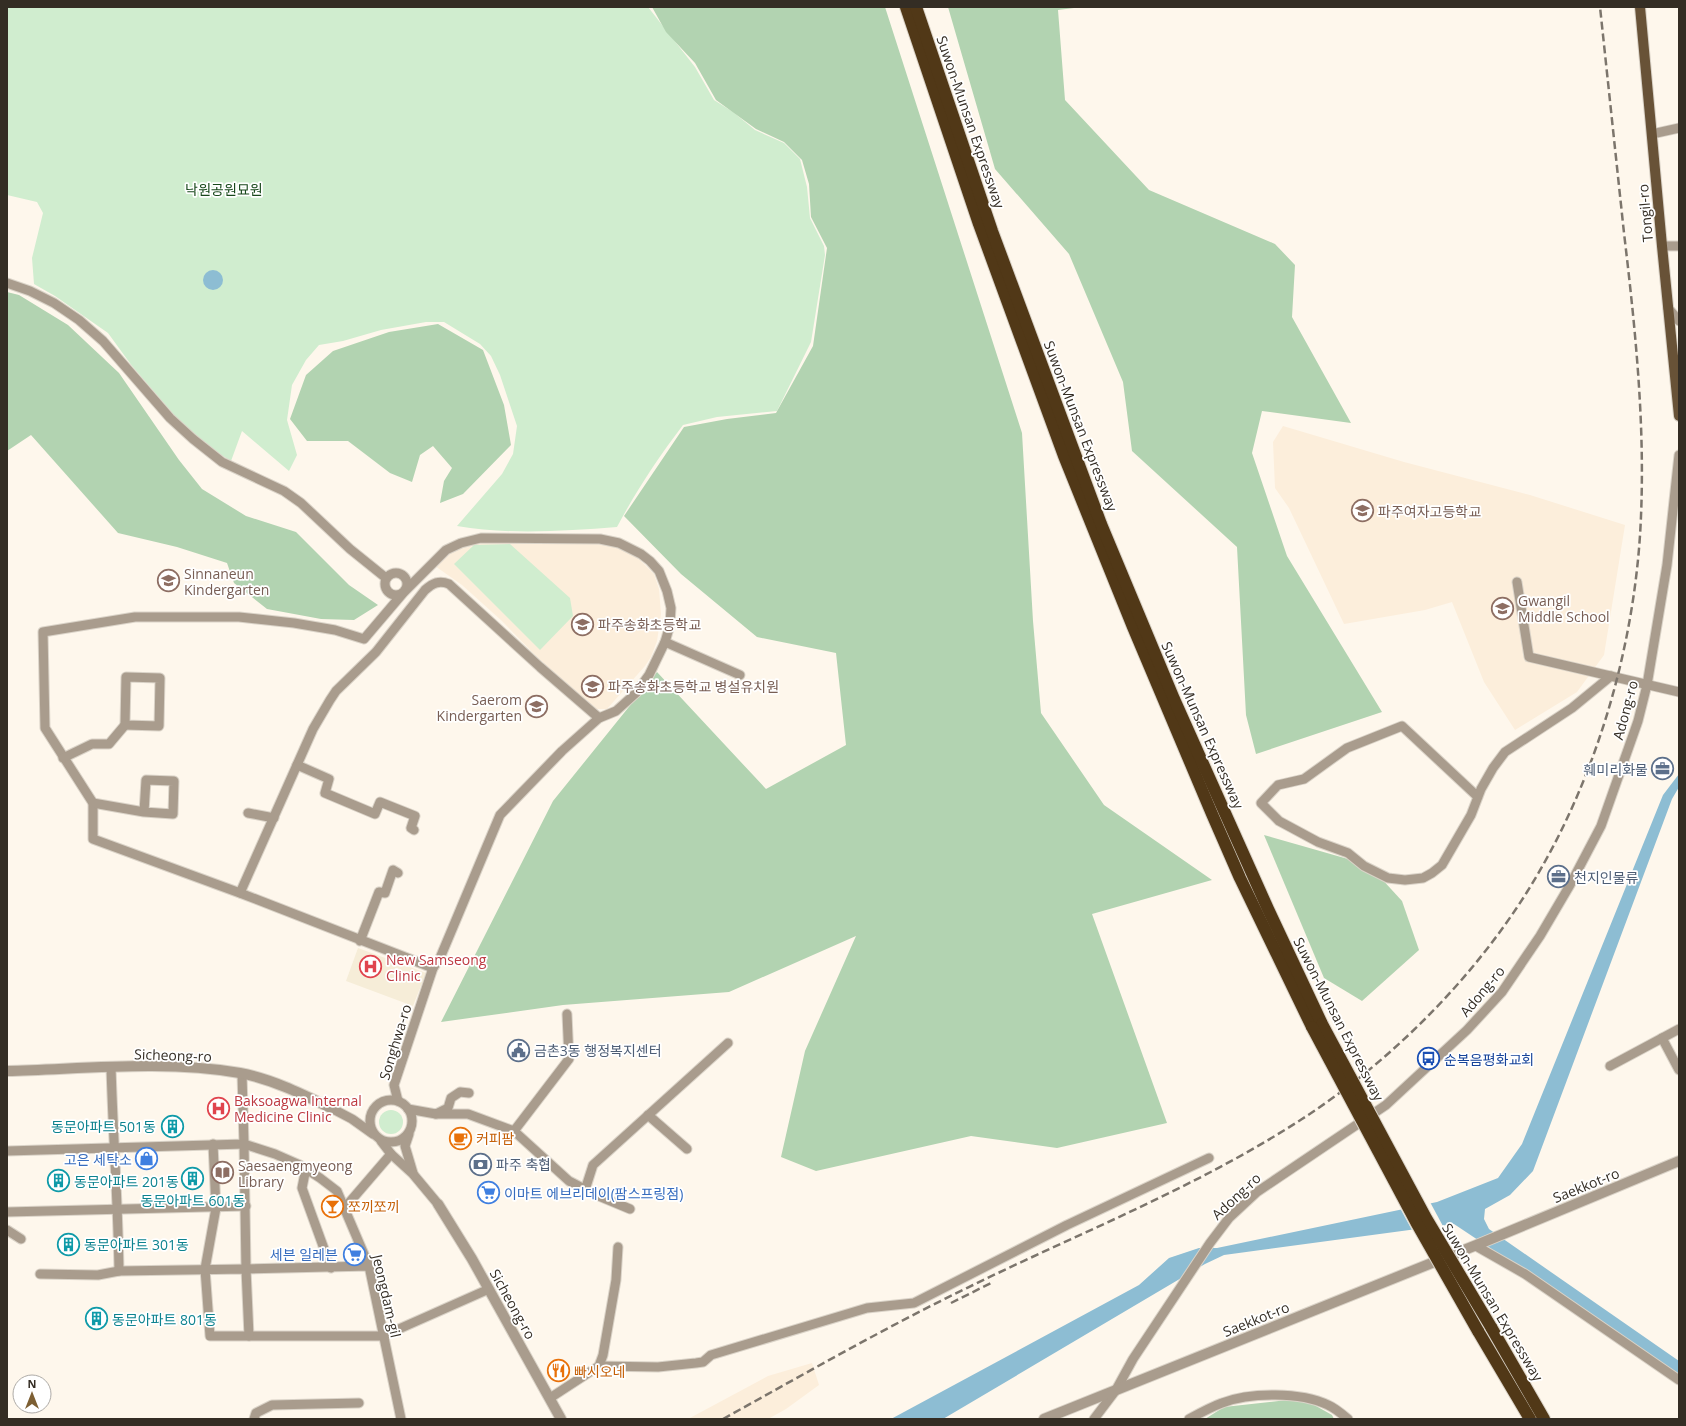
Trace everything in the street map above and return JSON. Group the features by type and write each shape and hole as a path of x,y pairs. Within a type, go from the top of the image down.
{"highway":[{"name":"Suwon-Munsan Expressway","path":"906,7 979,224 1064,456 1212,814 1240,878 1317,1025 1412,1216 1530,1419"},
{"name":"Suwon-Munsan Expressway","path":"916,7 992,231 1101,524 1174,699 1271,915 1317,1025 1426,1218 1544,1419"}],"main road":[{"name":"Tongil-ro","path":"1640,7 1668,308 1675,333 1679,416"}],"street":[{"path":"1652,134 1679,128"},
{"path":"1662,246 1679,246"},
{"path":"7,283 30,291 54,303 79,320 103,341 170,418 192,440 222,462 284,491 301,503 350,549 386,578"},
{"path":"1668,308 1679,321"},
{"name":"Adong-ro","path":"1094,1419 1116,1390 1133,1359 1210,1243 1229,1218 1257,1192 1386,1105 1467,1030 1502,992 1544,929 1570,885 1601,826 1638,721 1647,685 1667,565 1679,455"},
{"name":"Songhwa-ro","path":"364,639 404,592 446,550 460,543 480,538 600,539 620,544 641,554 659,571 667,591 671,608 670,625 665,642 649,675 636,693 616,711 599,718 562,751 500,815 440,958 433,968 394,1084 398,1101"},
{"path":"396,573 403,575 407,582 406,589 397,596 389,594 384,586 386,578 396,573"},
{"path":"240,893 313,729 336,691 376,652 425,590 437,582 449,584 540,667 599,718"},
{"path":"1517,582 1529,657 1679,692"},
{"path":"376,652 364,639 335,630 294,623 239,617 135,617 43,632 45,728 92,803 93,839 240,893 360,941 433,968"},
{"path":"665,642 740,675"},
{"path":"1478,797 1402,726 1347,748 1304,779 1278,785 1261,803 1280,821 1296,831 1348,853 1364,866 1388,878 1405,880 1423,878 1442,865 1471,815 1478,797 1493,768 1505,752 1572,708 1612,676"},
{"path":"63,758 92,744 109,744 125,725 126,677 160,678 159,726 125,725"},
{"path":"297,765 329,779 325,793 375,814 380,802 415,816 411,828 414,830"},
{"path":"92,803 144,812 173,814 174,781 146,780 144,812"},
{"path":"248,813 274,818"},
{"path":"360,941 379,892 385,893 393,870 398,872"},
{"path":"514,1131 570,1059 567,1014"},
{"path":"1610,1066 1679,1029"},
{"path":"1662,1038 1679,1070"},
{"path":"584,1190 593,1165 728,1043"},
{"name":"Sicheong-ro","path":"7,1071 187,1066 242,1074 292,1089 331,1108"},
{"path":"111,1067 113,1147 116,1172 118,1272"},
{"path":"242,1074 246,1206 246,1269 249,1336"},
{"path":"387,1101 394,1084"},
{"path":"436,1114 448,1108 451,1098 460,1092 470,1093"},
{"path":"413,1174 405,1146 412,1123 412,1116 408,1109 398,1101 387,1101 376,1106 370,1115 370,1126 378,1139 391,1154 413,1174 438,1204"},
{"path":"331,1108 352,1119 378,1139 388,1143 401,1140 410,1130"},
{"path":"408,1109 436,1114 468,1114 514,1131 569,1181 584,1190 630,1209"},
{"path":"352,1119 370,1115"},
{"path":"648,1115 687,1149"},
{"path":"213,1144 216,1208 205,1269 210,1336 382,1336 489,1289"},
{"name":"Jeongdam-gil","path":"7,1151 244,1144 275,1154 306,1168 337,1191 369,1266 382,1336 401,1419"},
{"path":"343,1205 348,1204 391,1154"},
{"path":"550,1398 599,1366 658,1367 703,1362 711,1354 867,1308 914,1303 1068,1225 1209,1158"},
{"name":"Saekkot-ro","path":"1044,1419 1679,1162"},
{"path":"306,1168 302,1188 331,1268"},
{"name":"Sicheong-ro","path":"438,1204 489,1289 561,1419"},
{"path":"7,1212 216,1208 246,1206"},
{"path":"7,1230 21,1239"},
{"path":"1477,1245 1525,1274 1679,1380"},
{"path":"599,1366 603,1355 616,1280 618,1248"},
{"path":"40,1274 98,1275 118,1272 205,1269 331,1268 369,1266"},
{"path":"1189,1419 1223,1403 1247,1397 1295,1396 1329,1405 1348,1419"},
{"path":"254,1419 256,1412 272,1405 359,1403"}],"shaded area":[{"path":"1283,426 1404,462 1530,495 1625,525 1604,655 1577,692 1515,730 1484,682 1452,602 1425,610 1344,624 1289,508 1275,488 1273,442"},
{"name":"파주송화초등학교","path":"477,541 599,543 620,547 636,556 654,574 659,589 661,614 657,641 651,657 645,666 607,709 593,709 534,654 502,621 462,585 435,566 447,552"},
{"path":"358,948 426,973 413,1006 346,981"},
{"path":"812,1363 819,1385 786,1409 768,1419 688,1419 768,1376"}],"green space":[{"name":"낙원공원묘원","path":"7,7 648,7 695,67 714,100 733,112 755,130 784,143 800,159 807,187 810,218 824,246 825,255 811,342 777,411 717,417 683,425 648,475 617,527 557,531 496,531 457,526 502,474 513,454 517,426 500,375 491,356 480,344 444,322 426,322 381,330 343,341 319,345 306,360 292,385 287,420 297,455 289,471 242,431 231,461 213,450 187,430 132,366 108,333 55,296 34,284 32,258 43,213 37,202 7,195"},
{"path":"652,7 885,7 1022,433 1033,621 1041,713 1104,805 1212,880 1092,914 1167,1123 1057,1148 971,1136 816,1171 781,1157 805,1051 856,936 729,992 563,1005 441,1022 553,801 657,672 766,789 846,745 836,653 757,637 681,574 624,516 684,427 727,419 776,413 813,346 827,248 811,217 809,184 802,160 784,142 756,129 716,100 695,63 666,32"},
{"path":"948,7 1082,7 1058,10 1065,100 1149,190 1275,244 1295,265 1292,317 1351,423 1262,411 1252,453 1287,556 1382,712 1256,754 1246,715 1237,547 1132,451 1123,382 1069,254 995,169"},
{"path":"7,292 19,295 68,325 119,373 179,460 202,489 246,516 296,532 349,585 378,605 354,620 321,619 267,609 234,583 227,563 177,547 118,533 31,435 7,451"},
{"path":"438,324 483,350 504,405 511,445 463,494 440,503 444,481 452,468 433,446 420,455 412,482 390,473 348,441 307,441 290,419 306,375 333,351 389,332"},
{"path":"510,544 570,598 573,616 540,650 454,564 474,545"},
{"path":"1264,835 1369,865 1402,901 1419,950 1362,1001 1324,978"},
{"path":"391,1110 399,1114 403,1122 399,1130 391,1134 383,1130 379,1122 383,1114"},
{"path":"1287,1400 1309,1402 1332,1415 1334,1419 1205,1419 1224,1407"}],"water":[{"path":"213,270 220,273 223,280 220,287 213,290 206,287 203,280 206,273"},
{"path":"1679,774 1679,787 1672,799 1533,1171 1510,1195 1485,1209 1484,1219 1489,1229 1679,1361 1679,1374 1454,1224 1224,1255 1205,1264 943,1419 891,1419 1139,1285 1169,1258 1199,1248 1217,1248 1437,1202 1498,1178 1522,1144 1663,795"}],"pier":[{"path":"1430,1202 1444,1228 1413,1232 1400,1208"}],"railway":[{"path":"723,1419 847,1350 941,1301 1182,1187 1223,1166 1302,1119 1335,1097 1366,1072 1397,1046 1426,1018 1481,957 1527,892 1552,850 1592,759 1608,711 1621,663 1631,614 1637,565 1642,480 1642,445 1638,374 1632,303 1600,7"},
{"path":"951,1303 991,1283"}],"place":[{"name":"파주여자고등학교","path":"1362,511"},
{"name":"Sinnaneun Kindergarten","path":"168,581"},
{"name":"Gwangil Middle School","path":"1503,608"},
{"name":"파주송화초등학교","path":"582,624"},
{"name":"파주송화초등학교 병설유치원","path":"593,686"},
{"name":"Saerom Kindergarten","path":"537,707"},
{"name":"훼미리화물","path":"1663,769"},
{"name":"천지인물류","path":"1558,877"},
{"name":"New Samseong Clinic","path":"370,967"},
{"name":"금촌3동 행정복지센터","path":"518,1050"},
{"name":"순복음평화교회","path":"1428,1059"},
{"name":"Baksoagwa Internal Medicine Clinic","path":"219,1108"},
{"name":"동문아파트 501동","path":"172,1126"},
{"name":"커피팜","path":"460,1138"},
{"name":"고은 세탁소","path":"147,1159"},
{"name":"파주 축협","path":"481,1164"},
{"name":"Saesaengmyeong Library","path":"223,1173"},
{"name":"동문아파트 601동","path":"193,1178"},
{"name":"동문아파트 201동","path":"58,1181"},
{"name":"이마트 에브리데이(팜스프링점)","path":"489,1193"},
{"name":"쪼끼쪼끼","path":"332,1206"},
{"name":"동문아파트 301동","path":"69,1244"},
{"name":"세븐 일레븐","path":"354,1254"},
{"name":"동문아파트 801동","path":"97,1319"},
{"name":"빠시오네","path":"558,1371"}]}
